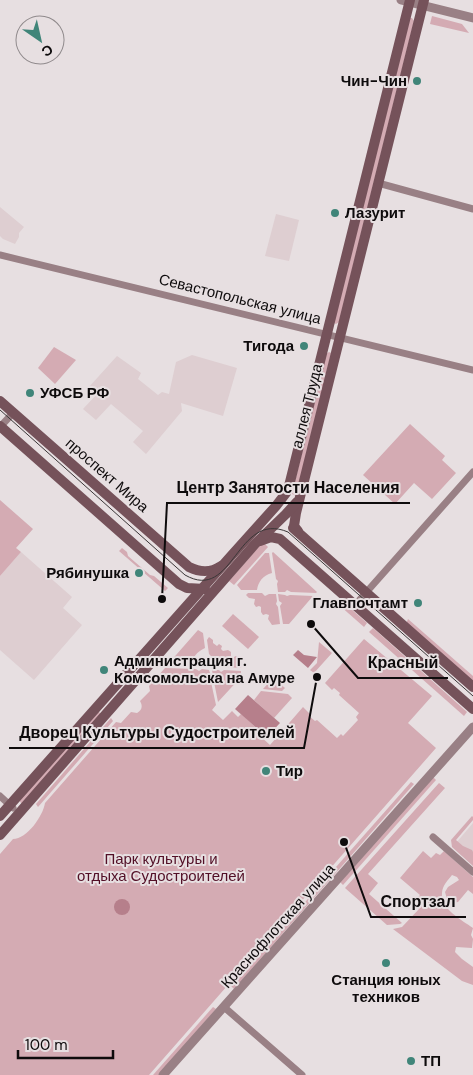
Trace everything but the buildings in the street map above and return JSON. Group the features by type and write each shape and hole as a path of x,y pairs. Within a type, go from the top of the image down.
{"main road":[{"name":"аллея Труда","path":"0,835 222,582 286,493 327,334 407,1"},
{"name":"аллея Труда","path":"277,523 300,499 423,3"},
{"name":"проспект Мира","path":"0,401 189,567 203,571 217,568 224,564"},
{"path":"0,427 179,584 187,588 201,589 213,588 222,582"},
{"path":"298,531 294,522 300,499"},
{"path":"251,541 264,526 269,524 286,524 298,531 473,687"},
{"path":"251,541 271,537 280,539 473,709"},
{"name":"аллея Труда","path":"0,816 201,589 224,564 251,541"},
{"path":"179,584 184,593 182,610"},
{"path":"114,688 122,696"}],"street":[{"path":"407,1 423,3 473,18"},
{"path":"378,183 473,209"},
{"name":"Севастопольская улица","path":"0,255 473,370"},
{"path":"0,427 13,412"},
{"path":"355,605 473,472"},
{"name":"Краснофлотская улица","path":"163,1075 473,727"},
{"path":"0,796 19,813"},
{"path":"433,838 473,872"},
{"path":"224,1007 302,1075"}],"shaded area":[{"path":"0,207 24,227 19,233 15,244 0,236"},
{"path":"276,214 299,220 289,261 265,256"},
{"path":"192,355 237,368 223,416 181,403 182,411 146,454 133,442 143,431 111,404 96,420 83,409 97,394 89,387 117,356 141,373 138,379 158,395 162,392 169,394 176,362"},
{"path":"21,552 72,597 63,608 82,625 34,680 0,650 0,576"},
{"path":"298,650 304,655 317,657 308,668 293,655"},
{"path":"248,695 280,723 267,737 235,709"},
{"path":"473,823 473,858 456,843"},
{"path":"122,899 130,907 122,915 114,907"}],"green space":[{"path":"432,16 462,24 469,33 430,24"},
{"path":"410,18 414,21 339,322 336,324 334,323"},
{"path":"54,347 76,360 55,384 38,368"},
{"path":"331,353 296,496 292,494 326,354"},
{"path":"410,424 445,456 442,460 456,473 432,499 414,483 395,504 363,475"},
{"path":"0,500 33,529 16,548 21,552 0,576"},
{"path":"263,542 268,547 234,585 229,581"},
{"path":"122,548 127,552 128,556 168,588 165,591 119,551"},
{"path":"273,552 317,592 291,592 287,590 285,592 278,592"},
{"path":"265,553 269,553 272,573 262,579 258,584 257,590 241,590 237,585"},
{"path":"248,593 262,593 265,596 276,594 280,624 272,625 268,619 269,615 263,615 261,607 256,607 254,604 255,599 249,598 246,595"},
{"path":"278,594 313,596 289,624 283,624 280,606 282,603 279,601"},
{"path":"342,601 367,623 364,627 339,605"},
{"path":"233,614 259,637 248,649 222,626"},
{"path":"408,619 473,676 473,684 406,624"},
{"path":"373,628 467,712 464,716 369,632"},
{"path":"198,630 203,633 205,648 195,655 191,666 170,665 169,663"},
{"path":"209,637 217,646 219,644 222,646 221,649 223,651 228,650 231,652 231,657 236,656 242,660 241,668 225,667 223,665 212,667 210,660 212,657 209,654 207,640"},
{"name":"Парк культуры и отдыха Судостроителей","path":"364,639 432,696 408,723 436,748 149,1075 0,1075 0,854 13,839 24,835 34,826 45,803 116,722 121,723 131,712 137,713 140,711 142,706 140,701 150,691 149,686 165,668 209,670 211,676 209,679 216,705 212,710 223,720 232,711 238,717 241,714 261,732 259,735 270,745 303,707 310,714 309,716 315,721 317,720 337,738 341,734 343,736 358,720 356,717 359,713 339,695 340,693 334,688 332,690 325,683"},
{"path":"319,642 332,653 314,673 310,670 317,663"},
{"path":"212,670 219,670 221,672 224,670 241,671 241,677 218,702 214,682 216,679 213,676"},
{"path":"273,678 285,688 282,691 263,689"},
{"path":"261,691 288,694 292,698 274,718 254,700"},
{"path":"98,711 101,714 21,803 19,800"},
{"path":"111,718 113,721 38,807 36,804"},
{"path":"433,777 436,780 343,885 340,882"},
{"path":"411,782 414,784 234,989 231,986"},
{"path":"439,783 445,788 368,874 378,883 369,894 402,923 387,925 345,888"},
{"path":"472,816 473,820 456,840 472,850 473,866 452,847 451,840"},
{"path":"423,851 431,858 436,853 440,855 444,851 473,877 473,894 468,890 458,902 452,903 447,899 445,892 448,887 459,880 452,875 442,890 442,899 448,909 473,928 471,935 473,939 472,948 456,947 455,952 473,967 473,985 462,981 393,929 402,927 419,909 413,903 420,895 400,878"},
{"path":"213,1007 216,1009 159,1075 153,1075"}],"tram line":[{"path":"0,410 185,575 201,580 214,577 225,568 245,543 257,533 271,529 288,532 473,696"}],"place":[{"name":"Чин-Чин","path":"417,81"},
{"name":"Лазурит","path":"335,213"},
{"name":"Тигода","path":"304,346"},
{"name":"УФСБ РФ","path":"30,393"},
{"name":"Рябинушка","path":"139,573"},
{"name":"Центр Занятости Населения","path":"162,599"},
{"name":"Главпочтамт","path":"418,603"},
{"name":"Красный","path":"311,624"},
{"name":"Администрация г. Комсомольска на Амуре","path":"104,670"},
{"name":"Дворец Культуры Судостроителей","path":"317,677"},
{"name":"Тир","path":"266,771"},
{"name":"Спортзал","path":"344,842"},
{"name":"Станция юных техников","path":"386,963"},
{"name":"ТП","path":"411,1061"}]}
